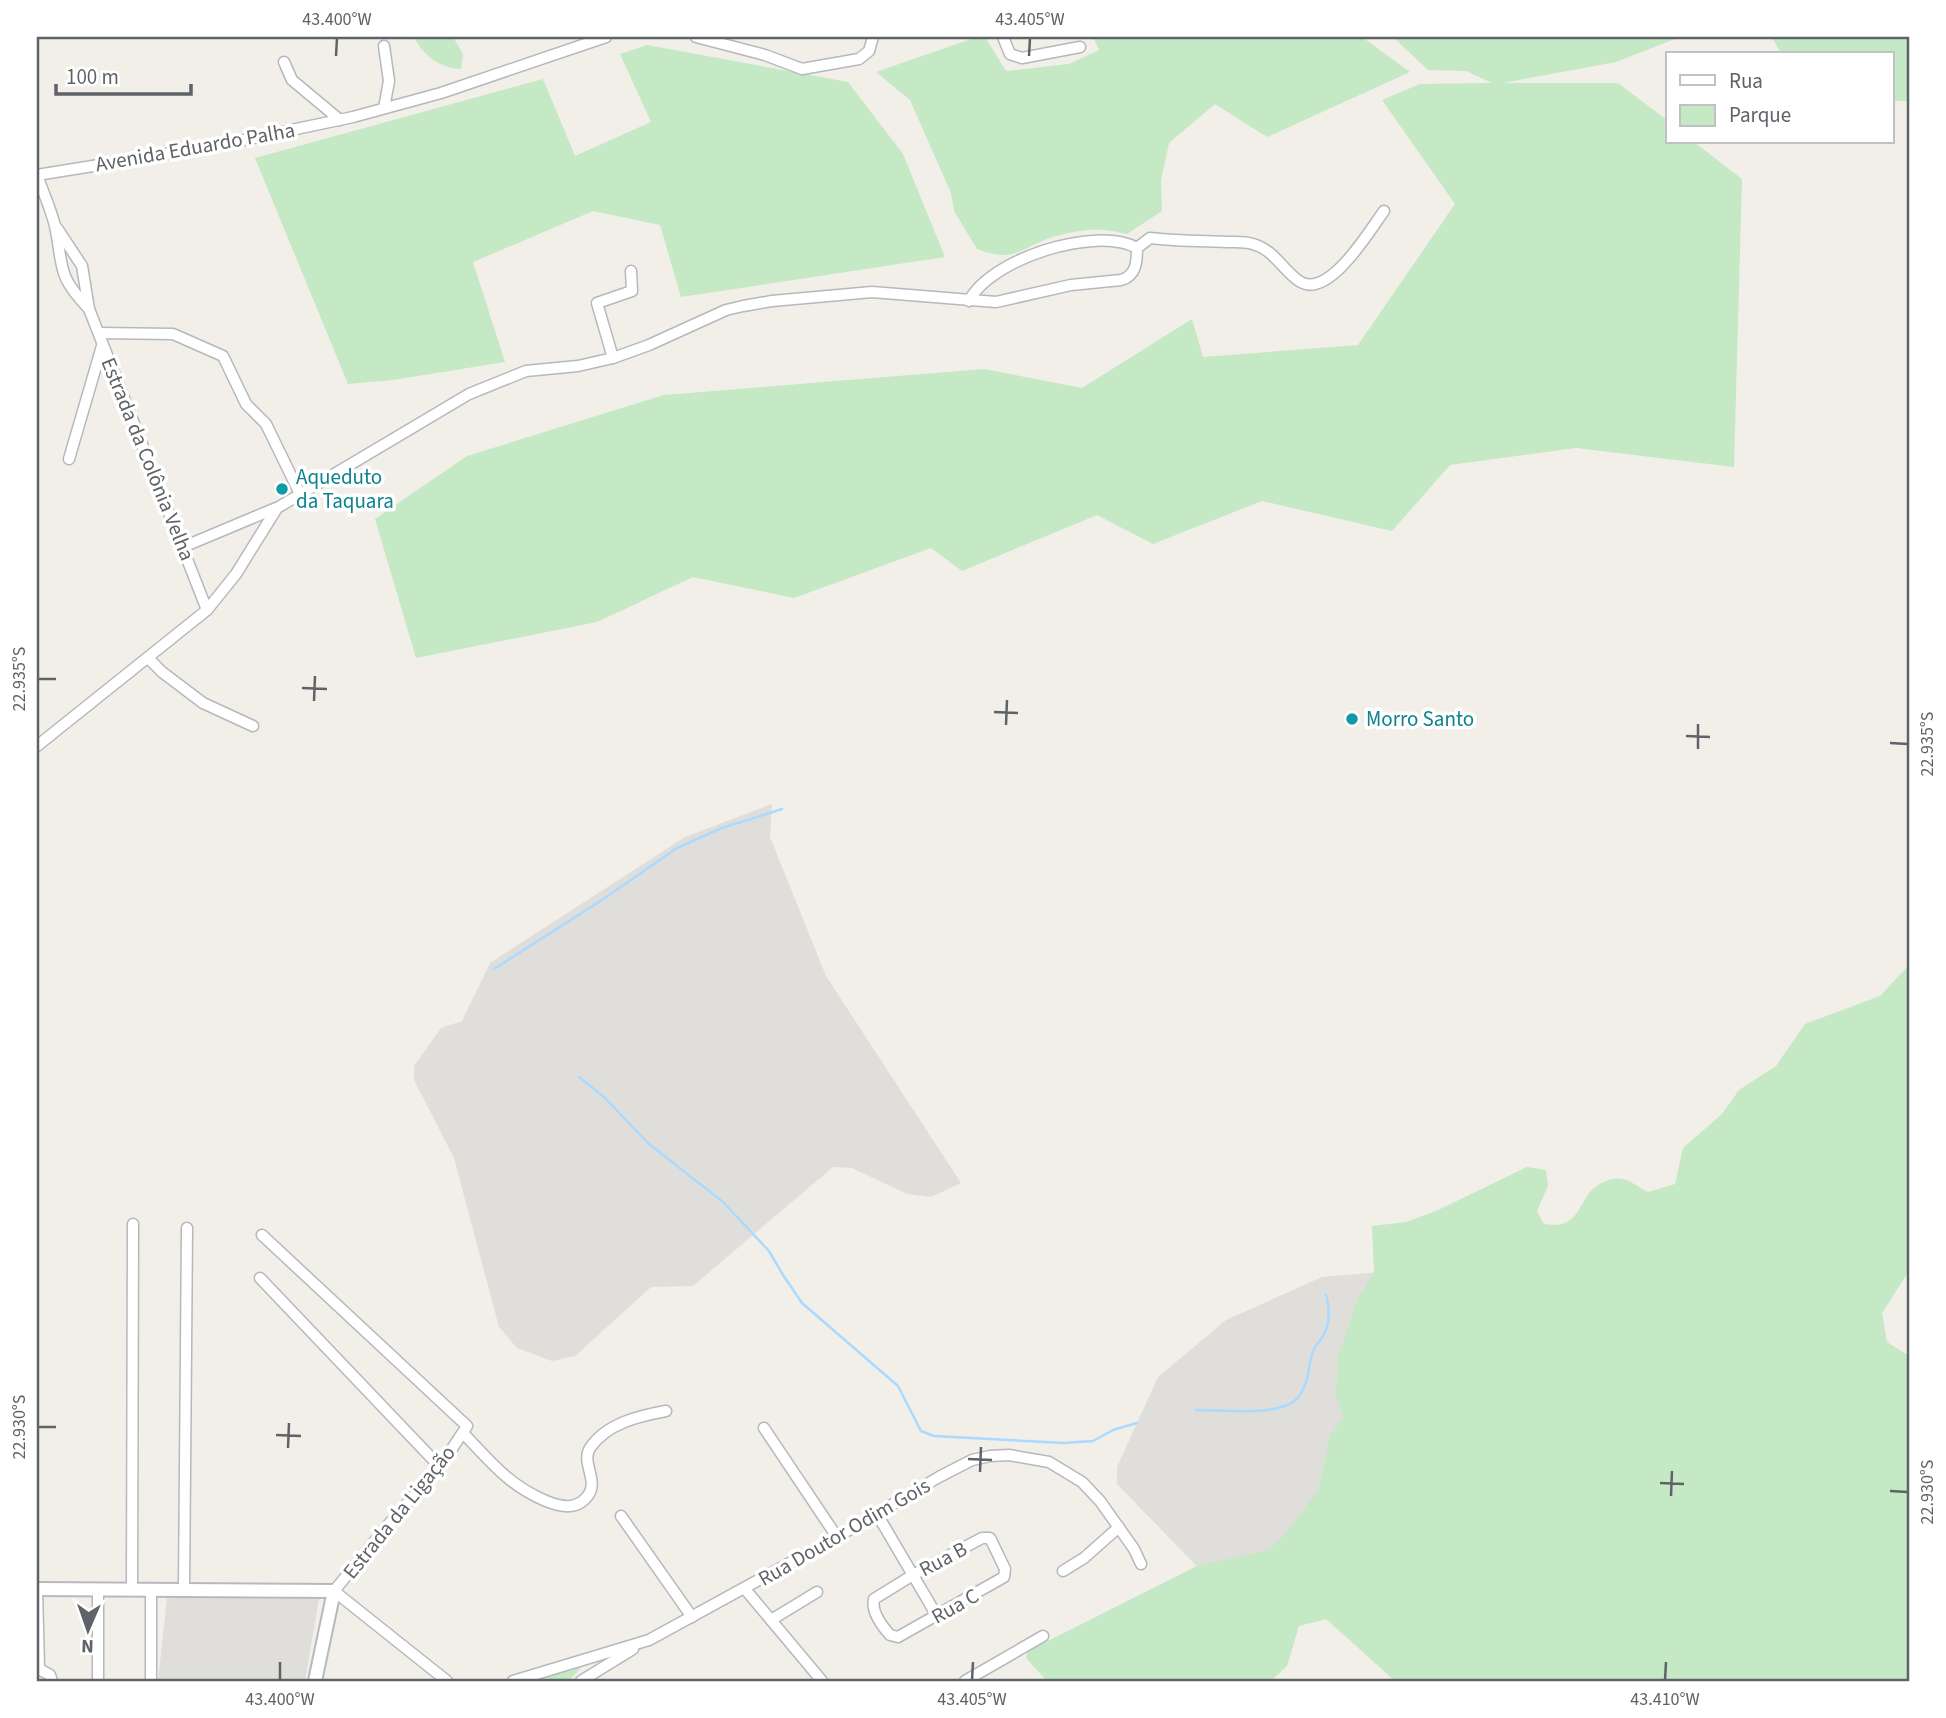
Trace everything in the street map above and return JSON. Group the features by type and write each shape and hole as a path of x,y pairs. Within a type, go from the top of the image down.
{"street":[{"name":"Avenida Eduardo Palha","path":"37,175 216,145 353,117 441,93 606,37"},
{"path":"696,37 765,55 802,69 859,59 869,51 873,37"},
{"path":"1003,37 1010,54 1022,58 1080,47"},
{"path":"383,46 388,81 384,108"},
{"path":"284,62 292,79 340,120"},
{"name":"Estrada da Colônia Velha","path":"37,175 55,225 61,271 73,292 89,309"},
{"path":"183,547 277,508 469,394 526,371 578,366 613,358 649,345 726,310 772,301 872,292 996,302 1071,285 1128,278 1136,266 1137,248 1150,238 1256,245 1271,254 1298,281 1314,286 1333,275 1384,211"},
{"name":"Estrada da Colônia Velha","path":"55,225 82,267 89,309 207,610"},
{"path":"969,301 974,291 989,278 1034,255 1074,242 1128,243 1137,248"},
{"path":"613,358 597,303 632,291 631,271"},
{"path":"99,333 173,334 223,356 247,404 266,424 297,497"},
{"path":"69,459 103,346"},
{"path":"37,746 207,610 236,574 277,508"},
{"path":"148,658 203,703 253,726"},
{"path":"132,1589 133,1224"},
{"path":"184,1589 187,1228"},
{"path":"262,1235 465,1430 500,1473 524,1492 559,1506 567,1507 584,1500 591,1491 592,1482 587,1460 588,1451 594,1443 619,1424 636,1417 666,1411"},
{"path":"260,1278 440,1467"},
{"path":"764,1428 837,1537"},
{"name":"Estrada da Ligação","path":"315,1681 334,1591 440,1467 465,1430"},
{"name":"Rua Doutor Odim Gois","path":"513,1681 649,1640 972,1460 1009,1455 1049,1462 1062,1468 1082,1482 1100,1501 1141,1564"},
{"path":"877,1514 937,1616"},
{"path":"621,1516 692,1617"},
{"path":"1063,1571 1084,1558 1119,1527"},
{"name":"Rua B","path":"898,1637 887,1631 873,1605 878,1595 986,1537 992,1542 1005,1569"},
{"name":"Rua C","path":"898,1637 1004,1577 1005,1569"},
{"path":"745,1588 822,1681"},
{"path":"52,1681 50,1675 38,1670 37,1589 334,1591 447,1681"},
{"path":"98,1681 99,1589"},
{"path":"150,1681 152,1589"},
{"path":"771,1620 817,1592"},
{"path":"965,1681 1044,1636"},
{"path":"581,1681 649,1640"}],"shaded area":[{"path":"772,804 770,837 826,976 961,1183 931,1197 907,1194 852,1168 833,1167 693,1286 651,1287 575,1356 552,1361 517,1348 499,1327 454,1158 414,1080 414,1066 441,1028 462,1021 490,963 685,837"},
{"path":"1383,1272 1435,1333 1301,1544 1216,1586 1117,1484 1117,1467 1158,1377 1226,1320 1322,1277"},
{"path":"167,1598 319,1598 305,1681 158,1681"}],"green space":[{"path":"413,37 453,37 463,54 461,69 445,66 433,59"},
{"path":"977,37 985,37 1006,71 1069,64 1099,50 1093,37 1362,37 1410,72 1267,137 1215,104 1169,143 1161,180 1162,211 1127,234 1100,230 1074,232 1044,240 1019,252 1002,255 977,249 954,211 951,193 910,100 876,72"},
{"path":"1393,37 1680,37 1616,62 1503,83 1618,83 1666,119 1666,144 1697,144 1742,179 1734,467 1576,448 1450,465 1392,531 1262,501 1153,544 1097,515 962,571 931,548 794,598 693,577 597,622 416,658 375,519 467,456 664,395 984,369 1082,388 1192,319 1203,357 1358,345 1455,204 1382,100 1420,84 1492,83 1466,71 1428,70"},
{"path":"1772,37 1909,37 1909,101 1894,101 1894,52 1780,52"},
{"path":"647,45 848,82 903,154 945,257 681,297 660,225 593,211 473,262 505,362 393,380 348,384 255,158 543,79 575,156 651,122 620,54"},
{"path":"1909,965 1909,1271 1882,1313 1887,1342 1909,1356 1909,1681 1395,1681 1326,1619 1299,1626 1287,1666 1271,1681 1047,1681 1026,1658 1028,1651 1197,1566 1269,1550 1286,1533 1319,1489 1330,1436 1344,1416 1336,1396 1338,1356 1358,1298 1374,1272 1372,1226 1406,1222 1436,1211 1527,1167 1546,1170 1548,1186 1537,1211 1544,1224 1566,1223 1592,1190 1607,1181 1623,1179 1648,1192 1675,1184 1683,1148 1722,1114 1739,1090 1776,1066 1805,1024 1880,996"},
{"path":"584,1664 569,1681 531,1681"}],"waterway":[{"path":"494,969 677,848 722,828 782,809"},
{"path":"579,1077 605,1098 649,1144 723,1202 769,1251 802,1303 898,1386 921,1431 934,1436 1064,1443 1093,1441 1113,1430 1137,1423"},
{"path":"1196,1410 1267,1410 1281,1407 1300,1395 1314,1349 1327,1326 1326,1294"}],"place":[{"name":"Aqueduto da Taquara","path":"282,489"},
{"name":"Morro Santo","path":"1352,719"}]}
